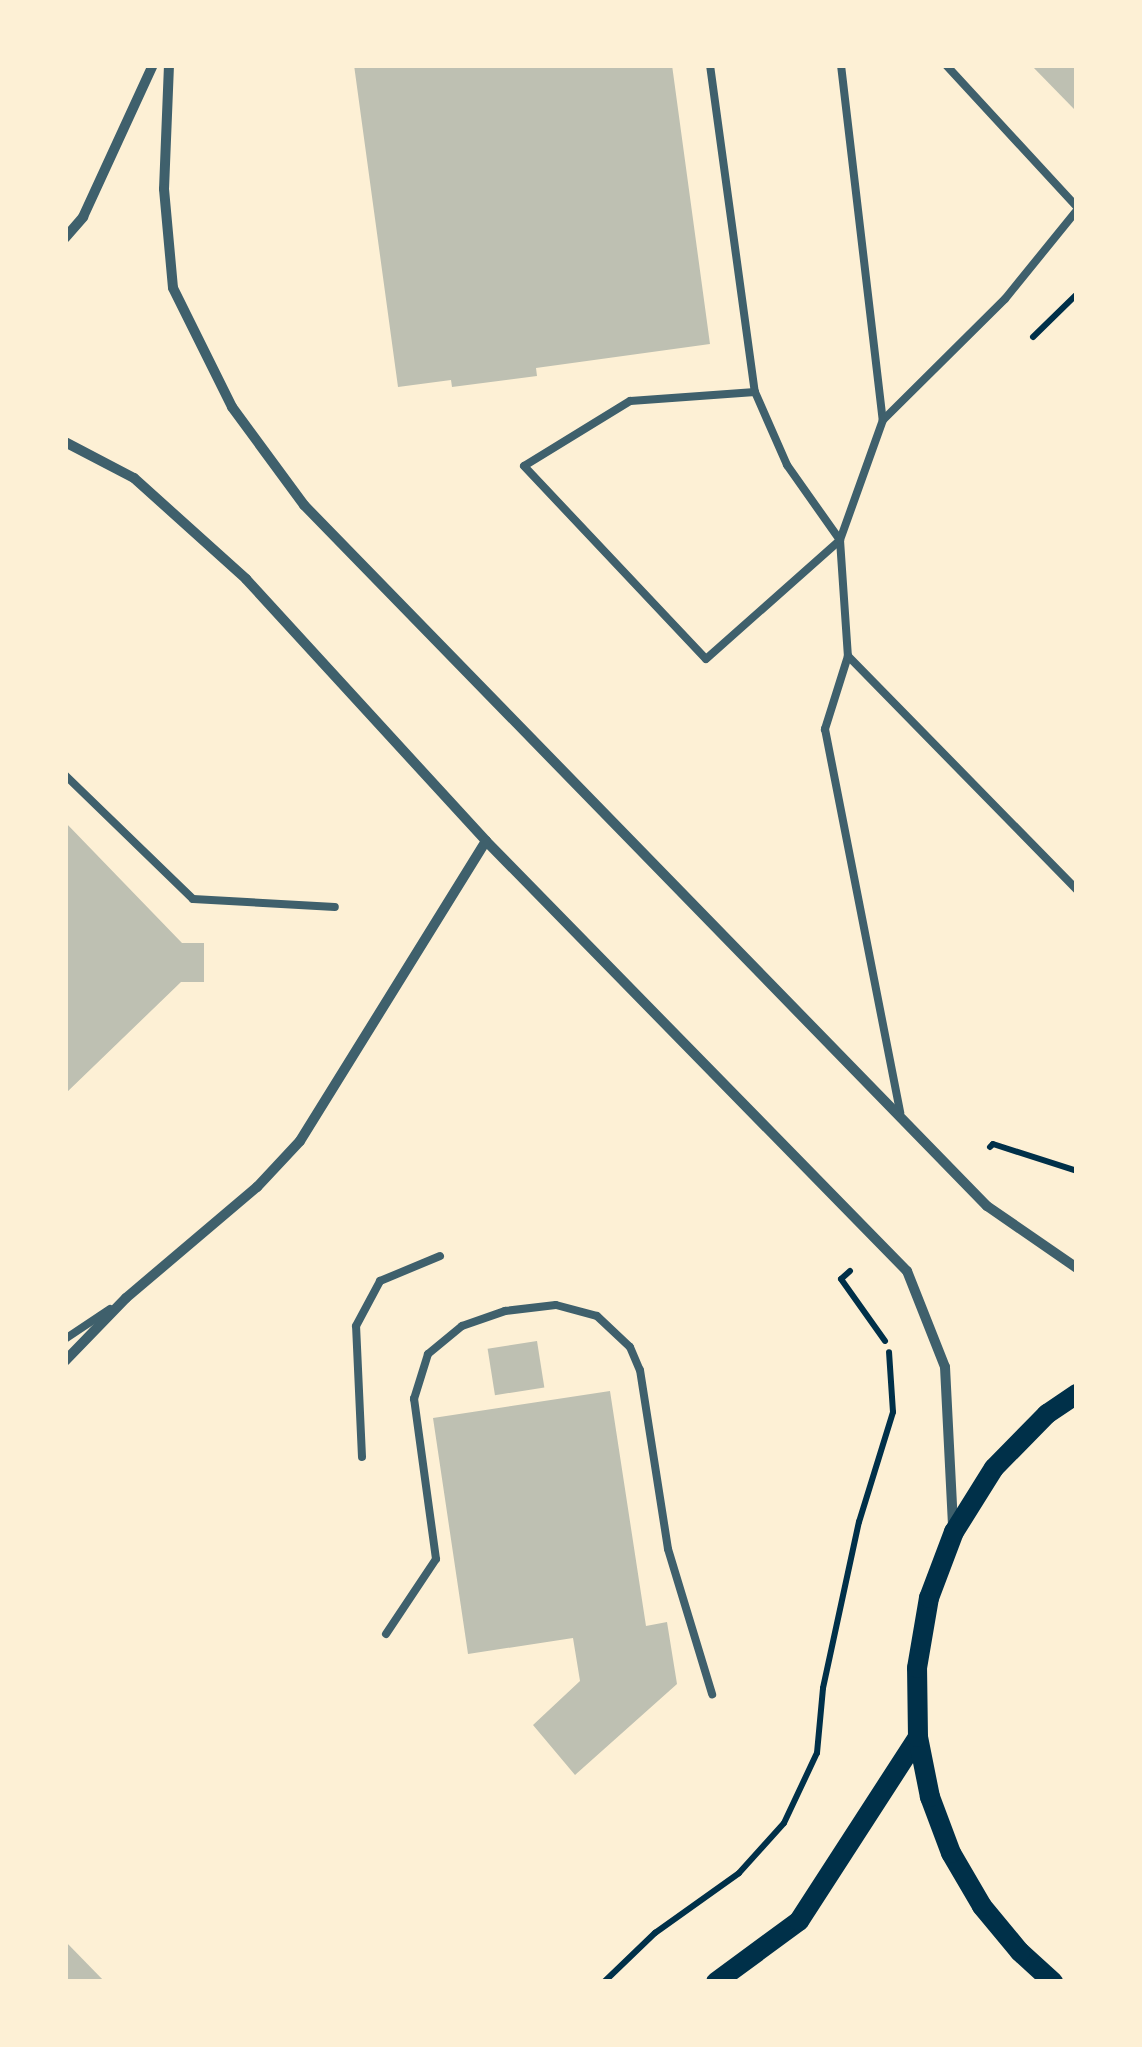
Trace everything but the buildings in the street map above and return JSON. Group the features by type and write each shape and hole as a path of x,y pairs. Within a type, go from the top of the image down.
{"main road":[{"path":"1053,1982 1020,1952 982,1906 951,1853 930,1797 918,1737 917,1668 928,1598 954,1532 994,1468 1047,1414 1077,1394"},
{"path":"716,1982 799,1921 918,1737"}],"street":[{"path":"65,238 84,217 152,65"},
{"path":"168,65 164,190 173,288 232,407 304,505 987,1206 1077,1268"},
{"path":"65,442 134,478 246,579 486,841 907,1270 945,1368 954,1532"},
{"path":"65,1361 126,1298 258,1187 300,1142 486,841"}],"lane":[{"path":"710,65 755,392 787,464 840,540"},
{"path":"841,65 883,420"},
{"path":"900,1113 825,729 848,656 840,540 883,420 1005,300 1077,209 946,65"},
{"path":"755,392 630,401 524,466 706,660 840,540"},
{"path":"848,656 1077,890"},
{"path":"65,775 193,899 336,907"},
{"path":"362,1457 356,1326 380,1281 440,1256"},
{"path":"65,1340 126,1298"},
{"path":"386,1634 436,1559 414,1398 428,1354 462,1326 505,1311 556,1305 597,1316 630,1347 635,1358 668,1549 712,1694"}],"path":[{"path":"1025,344 1077,294"},
{"path":"957,1174 994,1144 1077,1171"},
{"path":"604,1982 655,1933 739,1873 784,1823 817,1752 823,1688 859,1522 894,1412 889,1347 841,1279 881,1246"}]}
